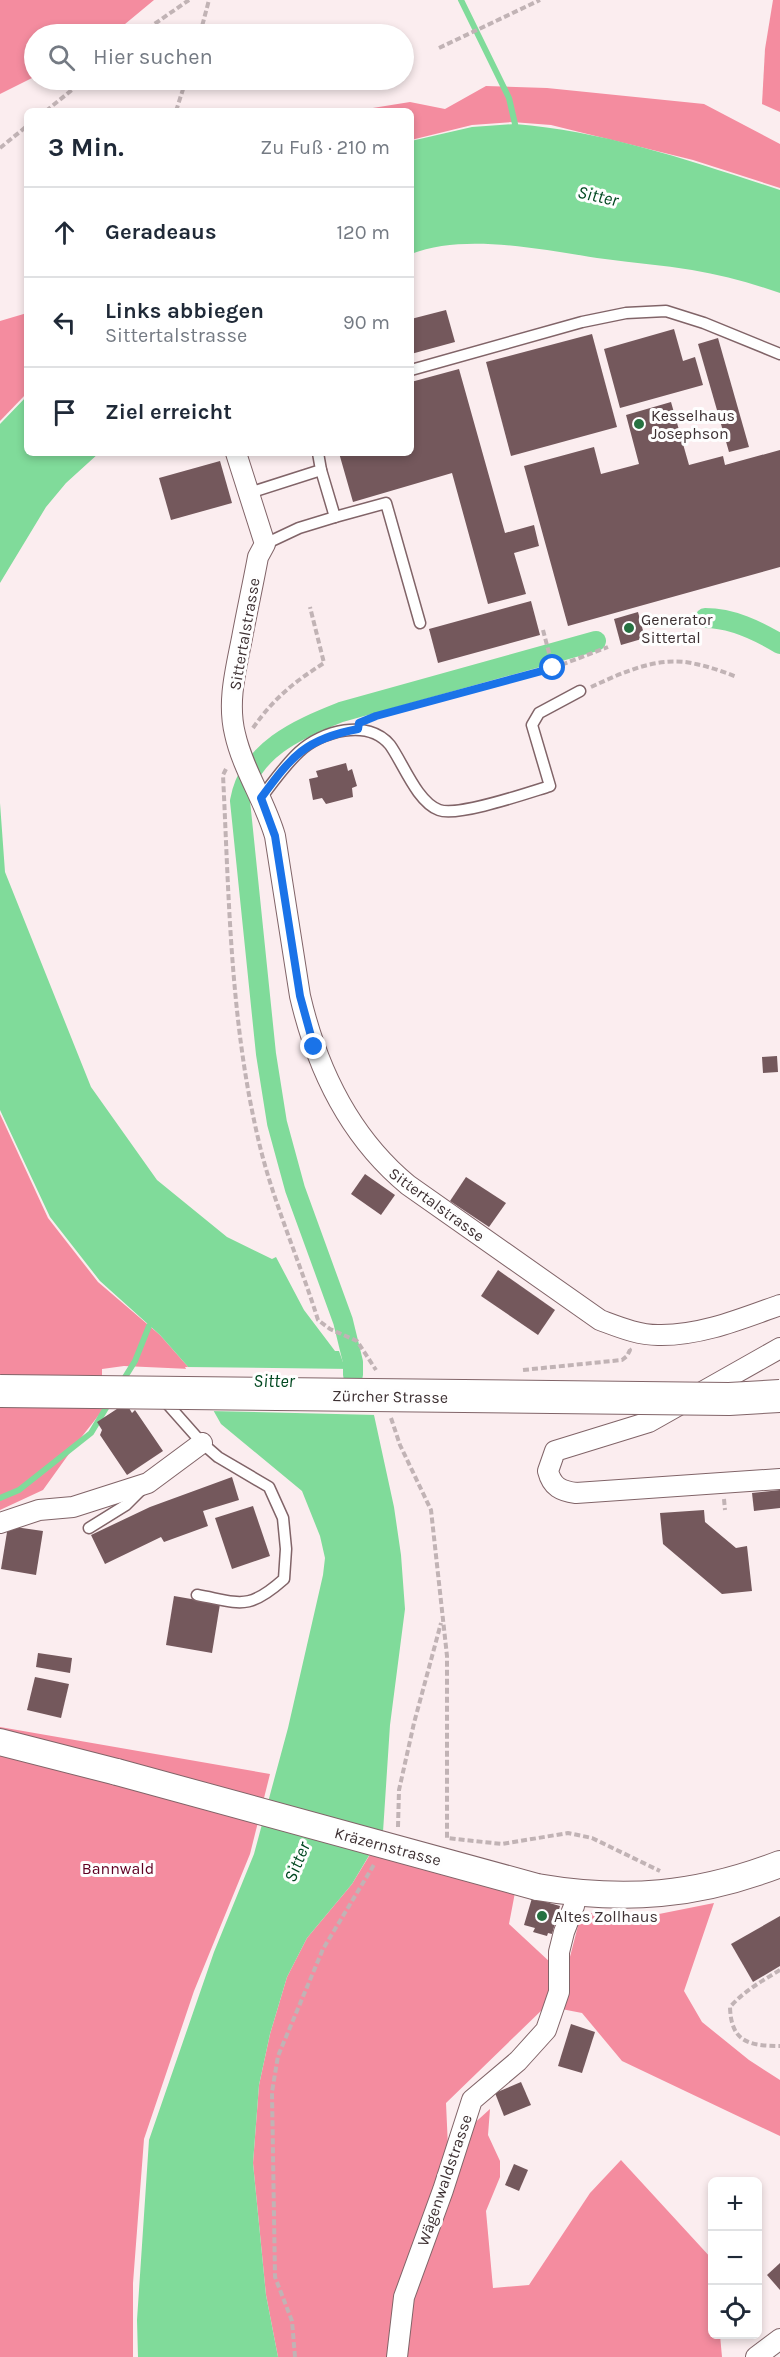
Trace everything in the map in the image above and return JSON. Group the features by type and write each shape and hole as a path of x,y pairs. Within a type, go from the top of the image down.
{"main road":[{"name":"Zürcher Strasse","path":"0,1391 729,1399 780,1396"}],"street":[{"path":"237,456 265,544"},
{"name":"Sittertalstrasse","path":"265,544 258,557 232,691 236,759 259,792 275,836 300,996 311,1039 325,1074 358,1132 386,1167 408,1185 600,1320 627,1330 657,1335 692,1333 780,1305"},
{"path":"780,1348 649,1422 555,1451 548,1471 550,1480 555,1486 564,1492 576,1494 780,1479"},
{"path":"0,1523 39,1510 73,1507 148,1483 202,1443"},
{"name":"Kräzernstrasse","path":"0,1742 537,1887 576,1894 614,1897 676,1892 715,1885 780,1864"},
{"name":"Wägenwaldstrasse","path":"397,2357 404,2297 443,2190 472,2100 518,2061 546,2030 559,1992 560,1952 576,1894"},
{"path":"756,2357 780,2339"}],"lane":[{"path":"414,369 582,322 626,313 666,311 780,354"},
{"path":"319,456 335,517"},
{"path":"249,493 321,470"},
{"path":"265,544 299,528 386,503 420,623"},
{"path":"259,792 301,750 318,739 358,729 381,736 426,802 439,810 454,812 550,786 532,725 539,713 580,691"},
{"path":"136,1384 166,1400 202,1443 218,1456 269,1487 283,1518 286,1549 284,1579 264,1596 250,1602 234,1602 196,1595"},
{"path":"89,1528 126,1505 148,1483"}],"path":[{"path":"154,24 189,0"},
{"path":"203,24 209,0"},
{"path":"440,48 540,0"},
{"path":"50,108 72,90"},
{"path":"177,108 183,90"},
{"path":"0,148 24,128"},
{"path":"310,607 324,663 294,682 262,716 236,759 223,775 230,924 243,1062 258,1139 281,1216 318,1320 330,1329 357,1341 374,1365 377,1375"},
{"path":"543,630 553,668"},
{"path":"358,729 359,723 376,716 553,668 608,647"},
{"path":"580,691 637,667 662,663 694,663 737,677"},
{"path":"390,1415 400,1445 430,1510 449,1690 447,1838 501,1844 568,1833 591,1838 663,1872"},
{"path":"392,1836 399,1827 399,1790 442,1620"},
{"path":"295,2357 292,2321 275,2277 272,2092 278,2056 323,1949 380,1855"},
{"path":"780,1970 755,1985 730,2007 731,2022 747,2043 755,2046 780,2046"}],"green space":[{"path":"0,0 154,0 125,24 24,24 24,82 0,94"},
{"path":"773,0 780,0 780,112 762,104 765,49"},
{"path":"486,86 547,88 704,104 780,144 780,188 693,160 551,125 512,122 472,125 414,139 414,108 373,108 410,102 445,109"},
{"path":"24,314 24,396 0,421 0,321"},
{"path":"0,1114 48,1218 98,1282 160,1335 190,1369 124,1366 102,1369 102,1411 43,1490 0,1510"},
{"name":"Bannwald","path":"0,1727 270,1774 250,1854 194,1991 144,2139 133,2283 133,2357 0,2357"},
{"path":"377,1843 517,1882 509,1924 565,1976 579,1922 586,1914 597,1912 659,1914 714,1903 684,1991 702,2022 749,2060 780,2080 780,2136 622,2061 582,2013 546,2006 446,2103 448,2147 490,2109 488,2135 500,2161 500,2177 486,2211 493,2288 529,2285 590,2193 621,2160 708,2255 708,2339 720,2339 722,2357 278,2357 266,2295 253,2163 259,2085 270,2034 287,1977 307,1938 352,1884"}],"water":[{"name":"Sitter","path":"515,124 582,133 649,149 780,190 780,293 692,270 507,245 457,244 414,253 414,140 472,127"},
{"path":"24,399 24,456 96,456 66,483 46,507 0,583 0,424"},
{"name":"Sitter","path":"0,803 5,872 91,1087 157,1180 227,1237 272,1259 276,1257 304,1310 335,1351 339,1351 344,1365 369,1392 394,1507 401,1555 405,1609 390,1725 383,1832 352,1884 307,1938 287,1977 270,2034 259,2085 253,2163 266,2295 278,2357 138,2357 137,2320 149,2140 214,1952 254,1854 288,1728 325,1558 320,1536 302,1491 221,1424 190,1369 160,1335 100,1281 50,1217 0,1110"}],"pier":[{"path":"185,1367 352,1369 372,1391 377,1415 210,1411"}],"building":[{"path":"446,310 455,342 414,353 414,318"},
{"path":"674,329 683,361 695,357 703,385 620,408 604,349"},
{"path":"592,334 617,427 511,456 486,362"},
{"path":"718,338 749,447 729,452 698,344"},
{"path":"459,369 505,533 534,525 539,546 514,553 526,594 488,604 452,473 353,502 340,456 414,456 414,381"},
{"path":"671,402 689,465 723,456 725,465 780,450 780,567 568,626 524,466 594,447 601,474 639,464 626,415"},
{"path":"220,461 232,503 171,520 159,478"},
{"path":"531,601 540,635 438,663 429,629"},
{"name":"Generator Sittertal","path":"638,612 645,638 621,645 614,619"},
{"path":"346,763 348,771 352,769 357,786 352,788 353,797 326,804 322,798 313,800 309,779 318,777 316,771"},
{"path":"777,1056 778,1072 763,1073 762,1057"},
{"path":"365,1174 395,1195 381,1215 351,1194"},
{"path":"466,1177 506,1203 489,1227 450,1201"},
{"path":"498,1270 555,1310 538,1335 481,1296"},
{"path":"126,1403 132,1413 135,1410 163,1451 127,1475 100,1435 102,1430 97,1422"},
{"path":"232,1477 239,1500 203,1511 208,1526 164,1542 161,1537 105,1564 91,1535 150,1507"},
{"path":"780,1490 780,1508 754,1511 752,1493"},
{"path":"253,1506 270,1556 232,1569 215,1518"},
{"path":"704,1510 705,1522 736,1548 747,1546 752,1591 722,1594 663,1544 660,1513"},
{"path":"8,1526 43,1531 36,1575 1,1569"},
{"path":"174,1596 220,1604 212,1653 166,1645"},
{"path":"38,1653 72,1658 70,1673 36,1667"},
{"path":"35,1677 69,1684 61,1718 27,1710"},
{"name":"Altes Zollhaus","path":"532,1898 560,1906 552,1934 548,1933 547,1936 533,1932 535,1928 524,1925"},
{"path":"780,1916 780,1966 753,1982 731,1944"},
{"path":"571,2024 595,2032 582,2073 558,2066"},
{"path":"521,2082 531,2105 504,2116 495,2093"},
{"path":"514,2164 528,2170 519,2191 505,2185"},
{"path":"780,2263 780,2290 767,2275"}],"waterway":[{"path":"461,0 509,98 515,124"},
{"path":"705,618 725,620 744,626 780,644"},
{"path":"353,1375 353,1362 343,1321 295,1189 277,1123 266,1054 240,801 245,783 254,768 278,744 308,726 341,712 596,641"},
{"path":"122,1382 135,1361 149,1326"},
{"path":"0,1498 19,1490 91,1433 109,1403"}],"place":[{"name":"Kesselhaus Josephson","path":"639,424"},
{"name":"Generator Sittertal","path":"629,628"},
{"name":"Altes Zollhaus","path":"542,1916"}],"route":[{"path":"314,1047 300,996 275,836 261,798 276,777 301,750 318,739 358,729 359,723 376,716 553,668"}]}
